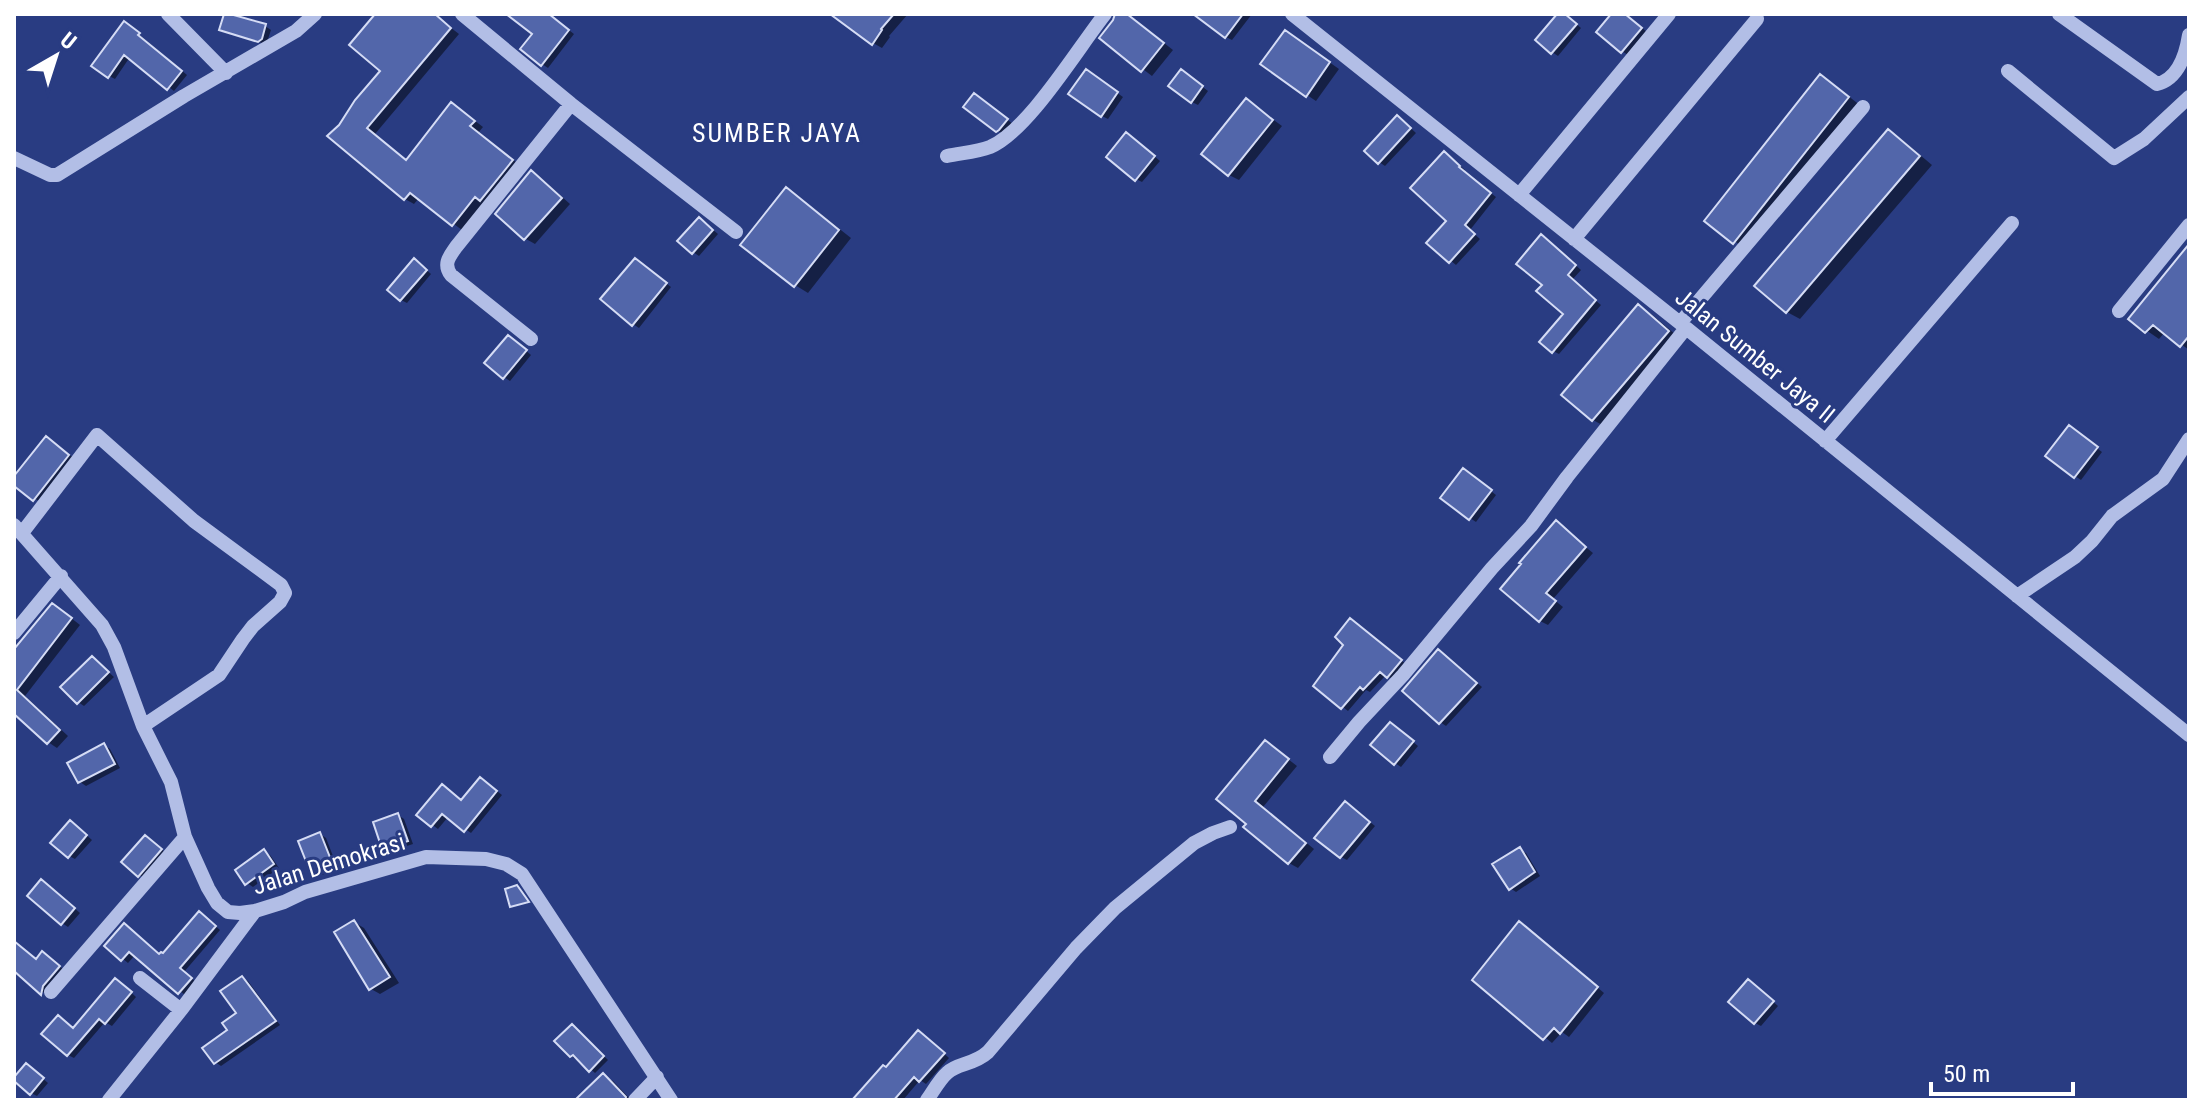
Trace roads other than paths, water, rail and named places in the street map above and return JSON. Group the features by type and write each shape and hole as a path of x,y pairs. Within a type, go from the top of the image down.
{"street":[{"path":"168,14 226,73"},
{"path":"14,158 50,175 57,175 296,31 315,14"},
{"path":"462,14 571,104 736,232"},
{"path":"947,156 990,147 1006,137 1057,80 1105,14"},
{"name":"Jalan Sumber Jaya II","path":"1292,14 2189,735"},
{"path":"2059,14 2157,84 2163,83 2175,72 2186,53 2189,35"},
{"path":"1519,195 1666,15"},
{"path":"1574,239 1757,19"},
{"path":"2008,71 2114,158 2144,139 2189,97"},
{"path":"531,339 451,275 446,264 456,247 571,104"},
{"path":"1330,757 1531,526 1683,326 1863,107"},
{"path":"1825,441 2012,223"},
{"path":"2119,311 2189,225"},
{"path":"18,529 97,435 194,521 281,585 285,593 280,602 243,639 219,675 143,726"},
{"path":"2017,596 2075,557 2112,516 2163,479 2189,439"},
{"name":"Jalan Demokrasi","path":"18,529 102,625 114,647 143,726 171,782 185,837 217,903 228,912 255,911 305,892 426,857 486,859 506,864 522,874 671,1100"},
{"path":"14,633 61,576"},
{"path":"927,1100 947,1073 980,1059 988,1052 1076,948 1115,908 1194,843 1230,827"},
{"path":"51,992 185,837"},
{"path":"109,1100 255,911"},
{"path":"140,978 181,1010"},
{"path":"635,1100 657,1077"}],"district":[{"name":"SUMBER JAYA","path":"777,133"}]}
